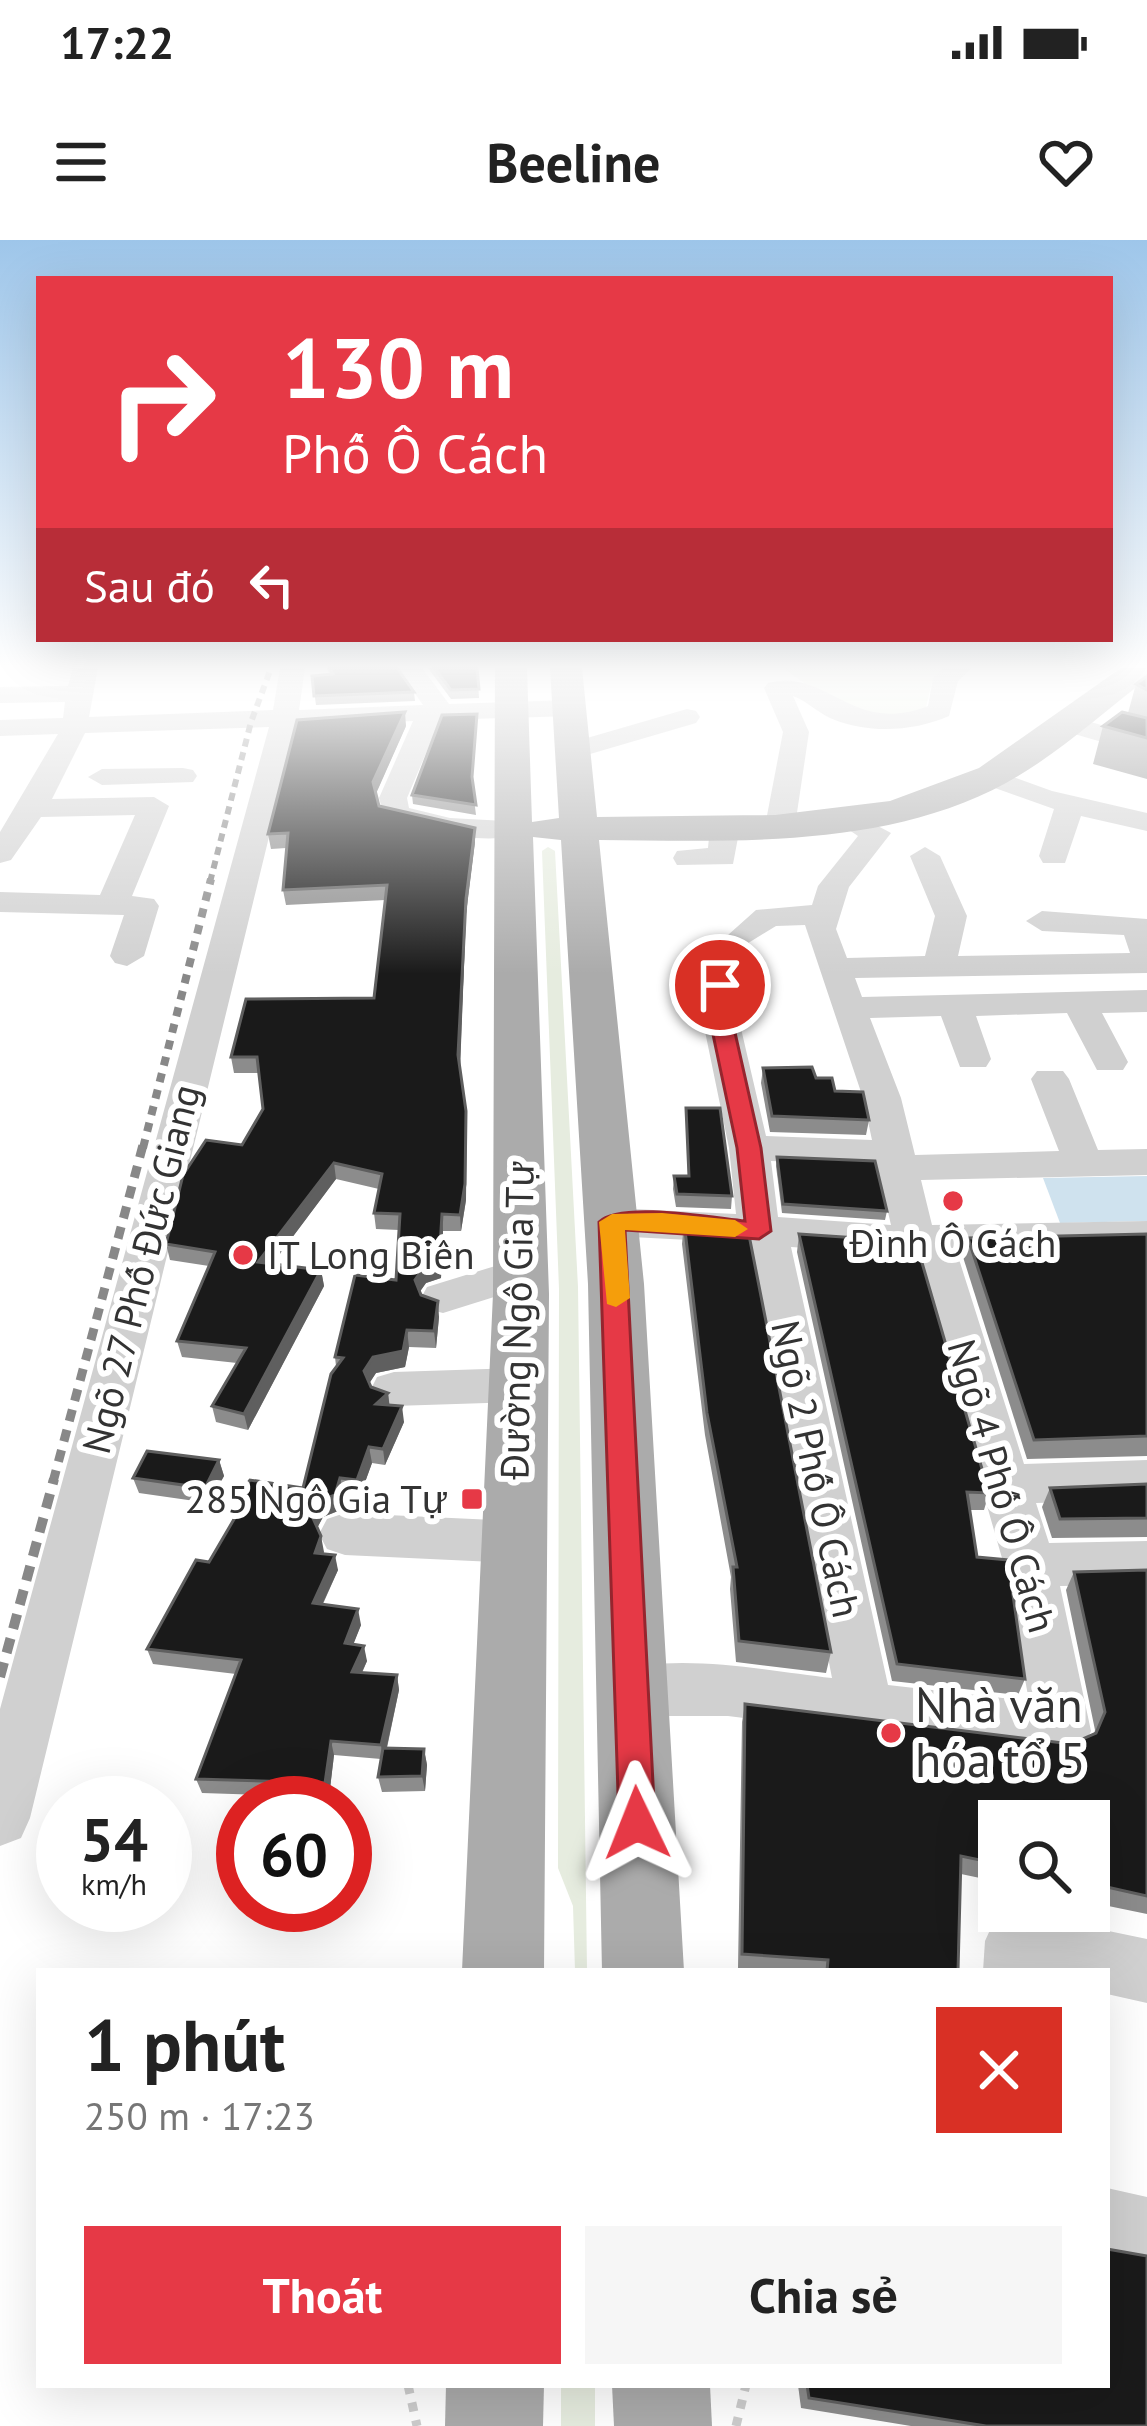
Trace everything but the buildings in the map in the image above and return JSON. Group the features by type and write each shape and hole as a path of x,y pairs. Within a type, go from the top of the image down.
{"main road":[{"name":"Đường Ngô Gia Tự","path":"503,1968 521,1273 514,770"},
{"path":"575,770 612,1222 643,1968"},
{"path":"515,829 580,829 723,851 780,826 848,819 949,793 1001,770"},
{"path":"494,2426 495,2388"},
{"path":"661,2388 663,2426"}],"street":[{"path":"3,845 55,770"},
{"name":"Ngõ 27 Phố Đức Giang","path":"0,1818 271,770"},
{"path":"407,770 393,798 395,813 450,827 515,829"},
{"path":"780,826 790,770"},
{"path":"51,778 183,776"},
{"path":"991,777 1070,805 1147,823"},
{"path":"1054,856 1070,805"},
{"path":"31,808 154,806 112,905"},
{"path":"746,935 767,916 822,914 834,886 876,833 848,819"},
{"path":"688,858 723,851"},
{"path":"925,856 951,916 939,967"},
{"path":"0,902 142,906 127,956"},
{"name":"Ngõ 4 Phố Ô Cách","path":"632,1691 728,1691 1063,1731 1030,1565 923,1241 882,1099 836,968 823,945 822,914"},
{"path":"1042,921 1137,926 1147,953"},
{"path":"836,968 1147,963"},
{"name":"Ngõ 2 Phố Ô Cách","path":"720,985 718,1006 763,1231 865,1706"},
{"path":"848,1008 1147,1001"},
{"path":"1079,1003 1110,1062"},
{"path":"955,1006 974,1059"},
{"path":"1050,1079 1083,1163"},
{"path":"749,1148 898,1160 1147,1162"},
{"path":"612,1222 662,1221 923,1241 1147,1235"},
{"path":"442,1298 521,1273"},
{"path":"394,1389 519,1384"},
{"path":"1006,1484 1147,1480"},
{"path":"345,1534 514,1542"},
{"path":"1030,1565 1145,1569"},
{"path":"1015,1968 1017,1941 1147,1971"},
{"path":"1110,2225 1147,2233"}],"path":[{"path":"409,2388 417,2426"},
{"path":"736,2426 745,2388"}],"shaded area":[{"path":"548,847 555,851 578,1287 587,1968 575,1968 573,1906 558,1868 559,1289 542,851"},
{"path":"561,2388 595,2388 595,2426 561,2426"}],"water":[{"path":"1147,1176 1147,1221 1060,1223 1043,1178"}],"railway":[{"path":"210,882 239,770"},
{"path":"143,1148 211,879"},
{"path":"53,1482 143,1145"},
{"path":"0,1677 54,1479"}],"slow traffic":[{"path":"616,1298 612,1222 662,1221 735,1229"}],"place":[{"name":"Đình Ô Cách","path":"953,1201"},
{"name":"IT Long Biên","path":"243,1255"},
{"name":"285 Ngô Gia Tự","path":"472,1499"},
{"name":"Nhà văn hóa tổ 5","path":"891,1733"}],"route":[{"path":"637,1823 612,1222 662,1221 759,1231 749,1148 718,1006 720,985"}]}
